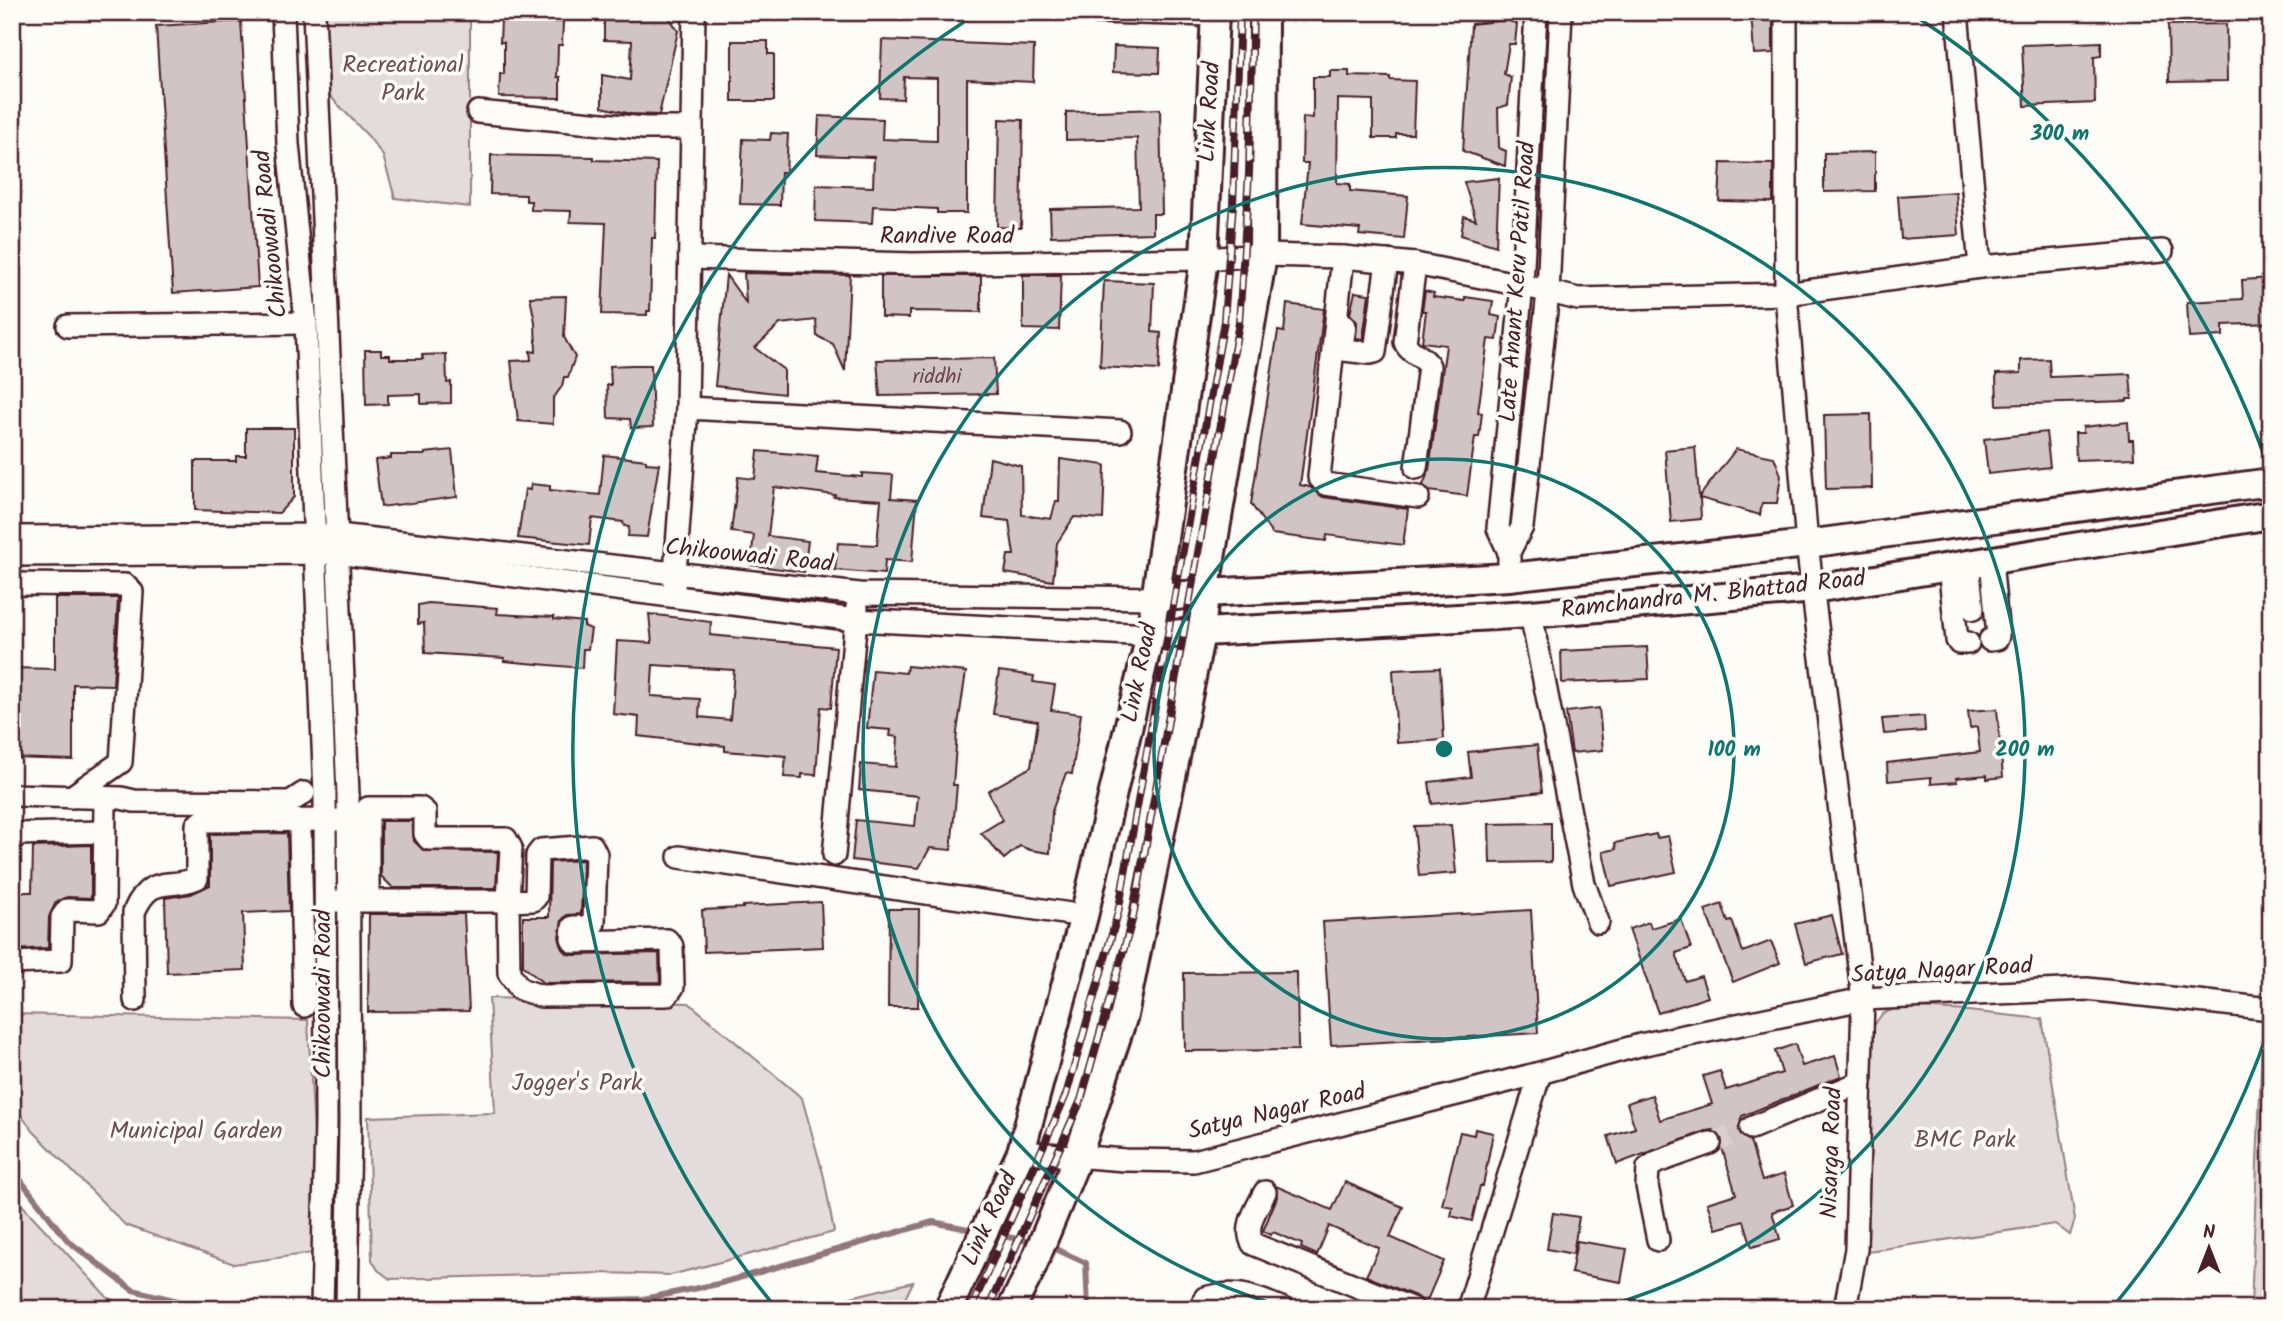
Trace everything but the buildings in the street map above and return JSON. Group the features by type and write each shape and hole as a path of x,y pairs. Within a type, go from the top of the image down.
{"main road":[{"path":"1011,1309 1078,1156 1124,1015 1201,633 1205,593 1263,255 1264,12"},
{"name":"Link Road","path":"948,1309 1021,1152 1084,916 1150,635 1204,259 1215,14"},
{"name":"Ramchandra M. Bhattad Road","path":"1156,598 1509,564 1807,544 2271,482"},
{"name":"Ramchandra M. Bhattad Road","path":"1150,635 1531,614 1814,589 2271,515"},
{"path":"1246,631 1248,590"}],"street":[{"name":"Chikoowadi Road","path":"283,12 288,144 306,323 320,694 319,803 324,901 314,962 326,1121 322,1309"},
{"name":"Chikoowadi Road","path":"314,12 344,694 359,901 350,962 347,1309"},
{"path":"673,595 687,408 694,12"},
{"path":"1097,12 1215,14"},
{"name":"Late Anant Keru Patil Road","path":"1509,564 1498,528 1522,285 1536,12"},
{"name":"Late Anant Keru Patil Road","path":"1509,564 1522,527 1548,293 1561,12"},
{"name":"Nisarga Road","path":"1786,12 1786,295 1807,544 1863,999 1856,1249 1846,1309"},
{"path":"1957,12 1980,267"},
{"path":"478,112 644,128 692,128"},
{"name":"Randive Road","path":"690,258 913,264 1204,259 1263,255 1349,258 1415,264 1577,299 1786,295 1980,267 2162,251"},
{"path":"1349,258 1342,345 1344,350 1370,353 1375,352 1387,261"},
{"path":"1349,258 1319,477 1325,484 1419,497"},
{"path":"1415,264 1405,342 1407,348 1429,366 1416,468"},
{"path":"68,326 306,323"},
{"path":"687,408 1120,431"},
{"name":"Chikoowadi Road","path":"12,537 337,544 674,574 859,594 1156,598"},
{"name":"Chikoowadi Road","path":"12,555 315,544"},
{"name":"Chikoowadi Road","path":"337,544 855,620 1150,635"},
{"path":"1969,563 1996,608 1998,636 1997,639 1990,640"},
{"path":"1968,643 1959,643 1957,640 1969,563"},
{"path":"12,584 125,585 132,592 121,762 71,797"},
{"path":"834,855 859,594"},
{"path":"1963,610 1996,608"},
{"path":"1531,614 1584,884 1598,922"},
{"path":"320,694 344,694"},
{"path":"12,795 113,798 133,788 290,788 319,803"},
{"path":"12,963 61,961 62,917 67,909 99,911 104,904 103,832 113,798"},
{"path":"135,1000 134,912 139,901 154,886 197,878 197,825 203,821 319,803 353,807 420,808 425,811 425,834 429,839 506,839 511,848 508,901 509,974 520,989 541,996 667,995 673,987 672,946 667,940 574,942 573,927 590,927 594,923 596,854 592,846 541,850 537,855 536,897 533,900 508,901 324,901"},
{"path":"300,831 314,962 304,1006"},
{"path":"12,840 17,834 103,832"},
{"path":"679,857 1084,916"},
{"path":"314,962 350,962"},
{"name":"Satya Nagar Road","path":"1021,1152 1194,1161 1640,1045 1863,999 2087,989 2271,1009"},
{"path":"1468,1309 1540,1073"},
{"path":"1751,1128 1861,1082"},
{"path":"1658,1240 1647,1186 1648,1168 1657,1162 1710,1143"},
{"path":"1265,1192 1248,1228 1248,1236 1253,1244 1413,1309"},
{"path":"1200,1309 1205,1298 1222,1293 1248,1295 1283,1309"}],"green space":[{"name":"Recreational Park","path":"323,12 470,12 470,207 395,198 383,156 329,95"},
{"name":"Jogger's Park","path":"489,998 689,1003 802,1098 824,1177 834,1232 671,1275 604,1273 390,1279 378,1270 372,1260 368,1117 495,1113"},
{"name":"BMC Park","path":"1899,1007 2042,1019 2075,1219 2070,1235 2055,1224 1868,1251 1868,1034 1882,1014"},
{"name":"Municipal Garden","path":"12,1014 308,1020 320,1252 234,1264 125,1225 34,1132 12,1104"},
{"path":"2263,1021 2271,1021 2271,1306 2251,1306"},
{"path":"12,1194 108,1298 134,1309 12,1309"},
{"path":"913,1282 900,1309 801,1309"}],"waterway":[{"path":"12,1169 68,1241 133,1290 210,1309"},
{"path":"297,1309 643,1299 718,1284 933,1222 978,1231"},
{"path":"989,1233 1036,1243"},
{"path":"1047,1245 1086,1263 1088,1309"}],"tunnel":[{"path":"1710,1143 1751,1128"}],"railway":[{"path":"971,1309 1066,1095 1118,913 1224,321 1233,204 1240,12"},
{"path":"988,1309 1081,1100 1133,917 1239,323 1249,174 1253,12"}]}
